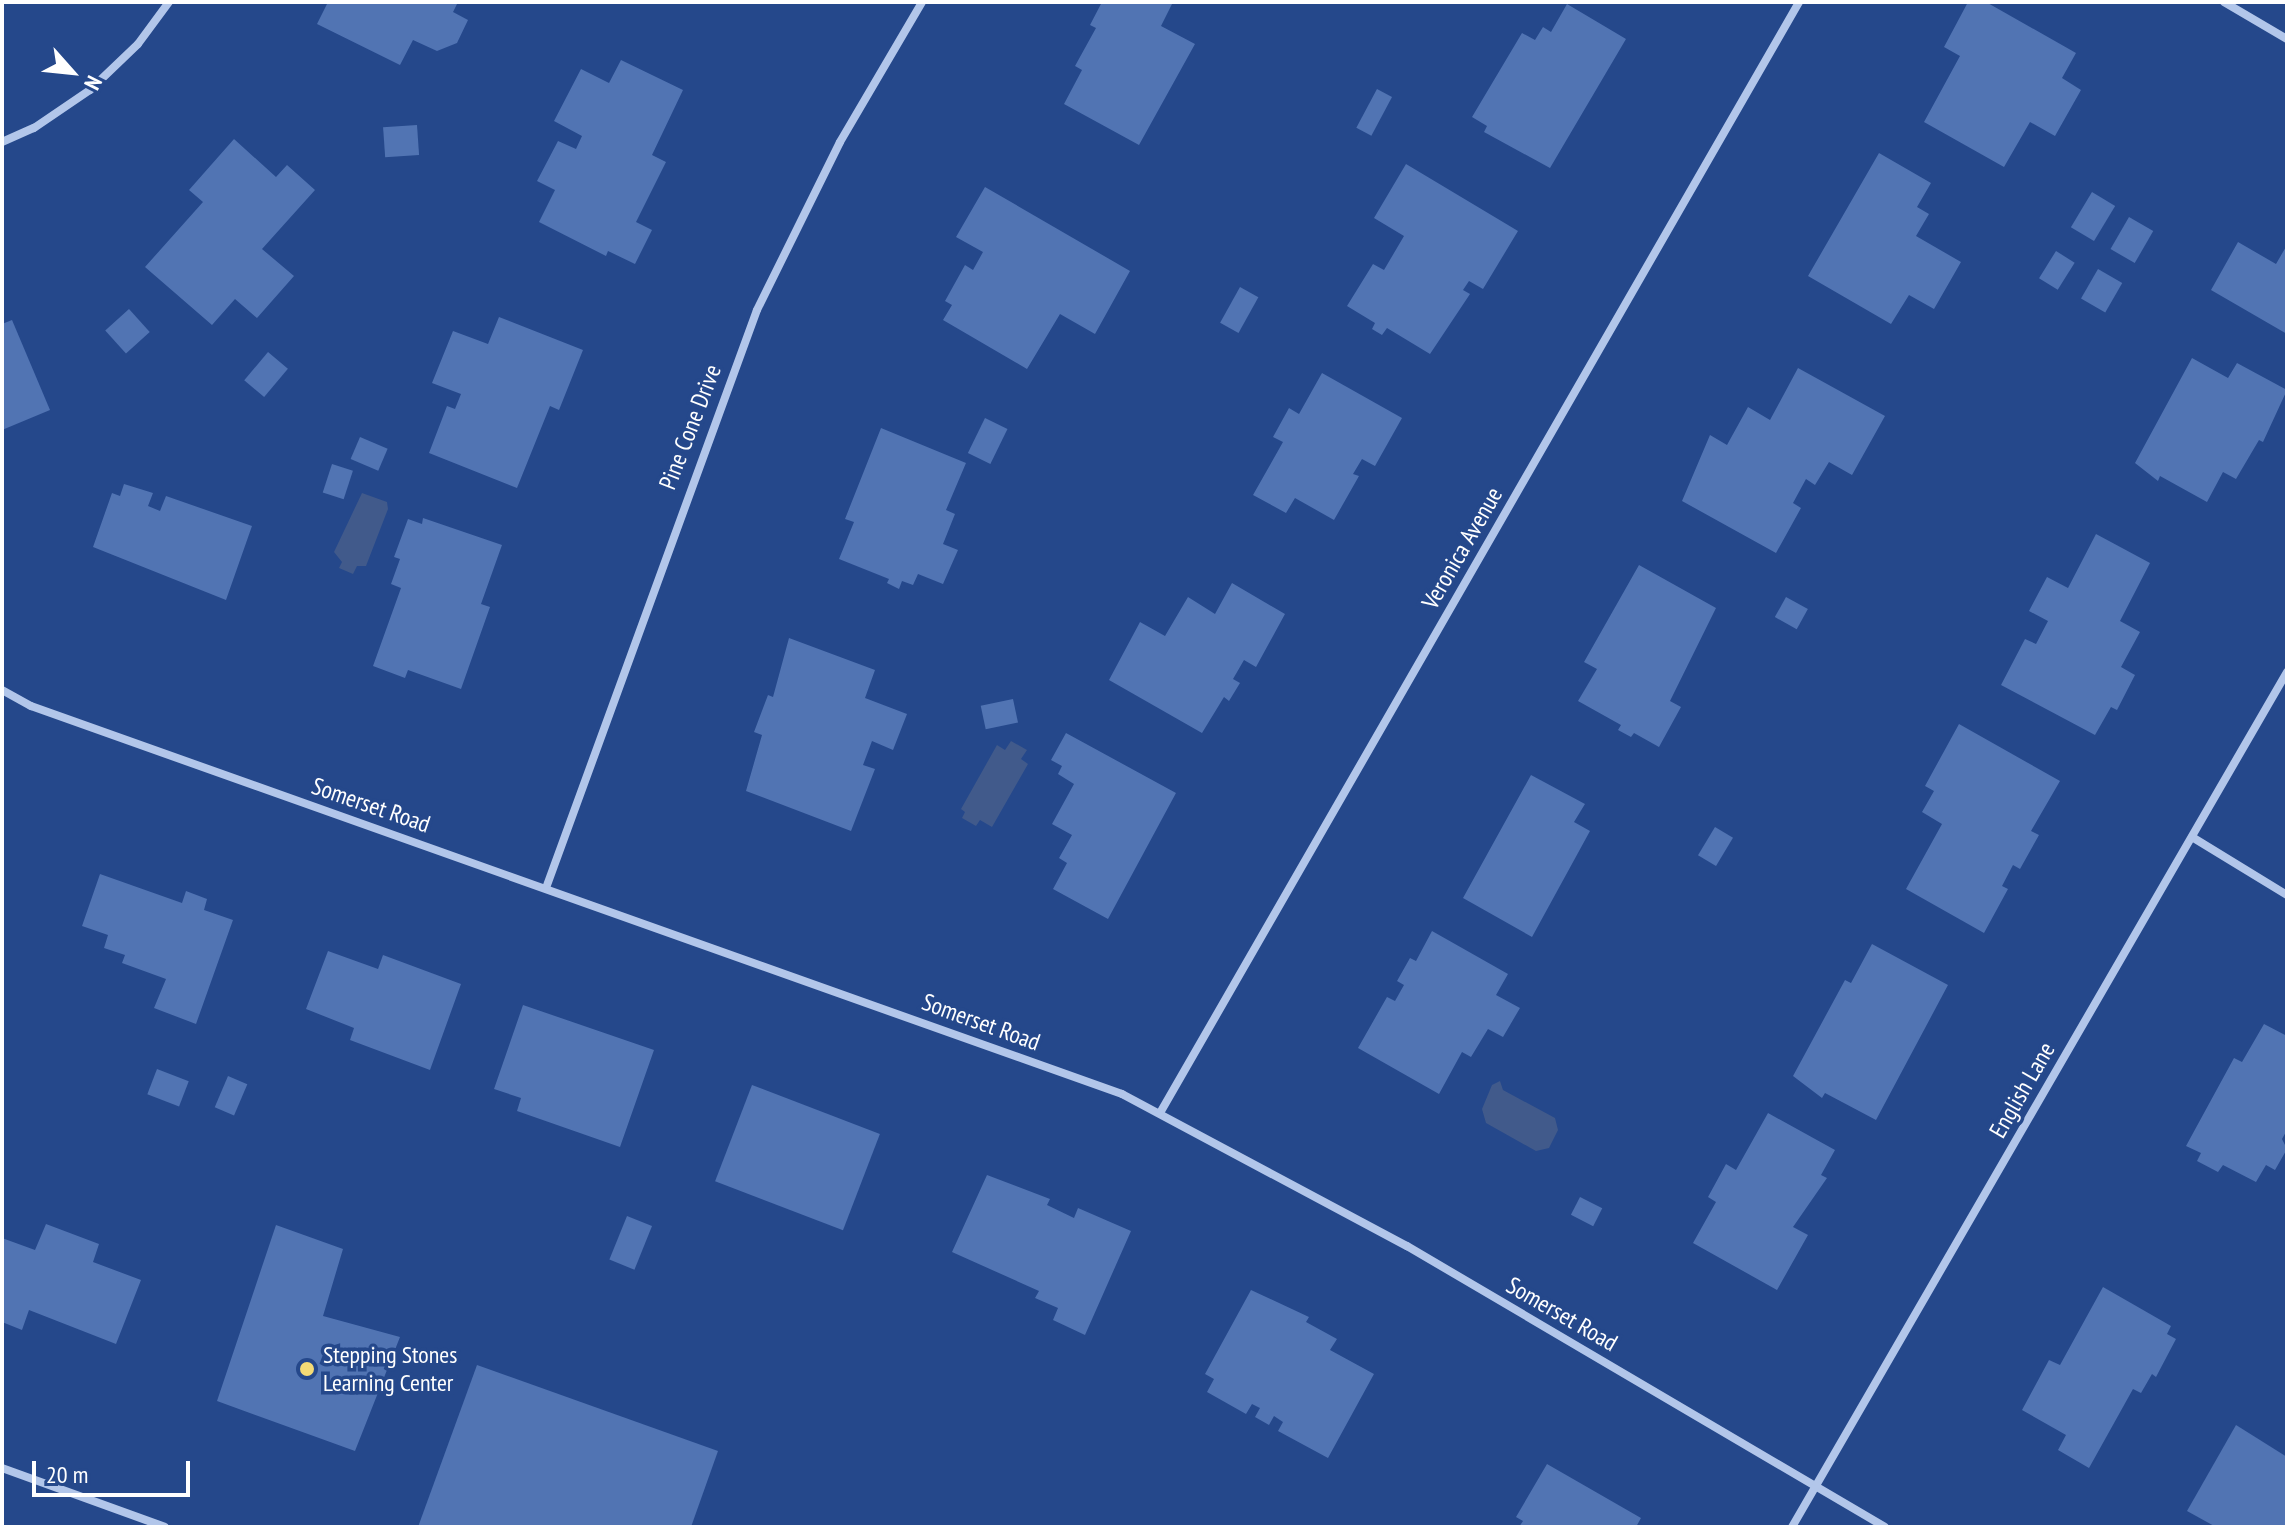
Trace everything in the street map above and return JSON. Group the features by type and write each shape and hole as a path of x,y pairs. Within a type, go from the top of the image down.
{"street":[{"path":"2,142 34,128 90,90 138,44 169,2"},
{"name":"Pine Cone Drive","path":"546,888 757,310 840,142 922,2"},
{"name":"Veronica Avenue","path":"1160,1113 1799,2"},
{"path":"2224,2 2287,39"},
{"name":"English Lane","path":"1792,1527 2287,672"},
{"name":"Somerset Road","path":"2,690 31,706 1122,1094 1407,1246 1885,1527"},
{"path":"2192,837 2287,895"},
{"path":"2,1468 165,1527"}],"water":[{"path":"362,493 387,502 388,509 366,566 357,566 353,574 339,568 342,562 334,552"},
{"path":"1011,741 1027,750 1021,759 1028,764 992,827 980,820 976,826 962,818 965,812 961,809 997,745 1005,750"},
{"path":"1500,1081 1503,1090 1555,1118 1558,1130 1549,1148 1536,1151 1486,1123 1482,1109 1492,1085"}],"building":[{"path":"328,2 458,2 453,12 468,20 457,43 437,51 413,40 400,65 317,24"},
{"path":"1102,2 1168,2 1172,4 1161,26 1195,44 1139,145 1064,104 1082,70 1075,66 1096,28 1090,25"},
{"path":"1968,2 1986,2 2076,53 2062,78 2081,90 2055,136 2030,122 2004,167 1924,122 1960,56 1944,47"},
{"path":"1567,4 1626,39 1550,168 1484,132 1487,126 1472,117 1522,33 1535,40 1543,27 1551,32"},
{"path":"621,60 683,90 652,155 666,162 636,222 652,230 635,264 608,251 606,256 539,222 555,190 537,181 558,141 576,149 582,136 554,121 581,69 609,83"},
{"path":"1377,89 1392,97 1371,136 1356,128"},
{"path":"417,125 419,155 385,157 383,127"},
{"path":"234,139 276,177 287,165 315,190 262,249 294,276 257,318 235,299 212,325 145,267 203,202 189,190"},
{"path":"1879,153 1931,183 1917,207 1929,214 1916,236 1961,262 1934,309 1909,295 1891,324 1808,276"},
{"path":"1406,164 1518,231 1483,289 1469,281 1463,290 1470,294 1430,354 1387,328 1382,335 1372,329 1375,323 1347,306 1373,264 1384,270 1404,236 1374,218"},
{"path":"985,187 1130,271 1095,334 1060,314 1027,369 943,320 952,305 945,301 965,265 973,270 983,252 956,237"},
{"path":"2092,192 2115,206 2094,241 2071,227"},
{"path":"2129,217 2153,231 2135,263 2110,249"},
{"path":"2238,242 2276,264 2287,245 2287,334 2211,290"},
{"path":"2056,251 2075,263 2058,290 2039,278"},
{"path":"2098,269 2122,283 2105,312 2081,298"},
{"path":"1240,287 1258,297 1238,333 1220,323"},
{"path":"129,309 150,332 126,353 105,330"},
{"path":"499,317 583,350 559,410 550,406 517,488 429,453 447,406 455,409 461,394 432,383 453,331 488,344"},
{"path":"12,320 50,410 2,430 2,324"},
{"path":"268,352 288,369 264,397 244,380"},
{"path":"2192,358 2228,378 2237,363 2287,390 2263,442 2259,440 2236,479 2223,472 2207,502 2160,476 2158,481 2135,463"},
{"path":"1798,368 1885,416 1852,475 1829,462 1815,485 1806,479 1793,503 1801,508 1776,553 1682,501 1710,435 1727,445 1748,407 1770,420"},
{"path":"1322,373 1402,418 1375,466 1362,459 1353,474 1359,476 1334,520 1295,498 1286,513 1253,495 1283,442 1273,437 1289,408 1299,414"},
{"path":"985,418 1007,429 990,464 968,453"},
{"path":"881,428 966,463 946,510 955,514 943,544 958,550 943,584 918,574 913,585 902,581 899,589 887,583 889,579 839,559 854,522 845,519"},
{"path":"360,437 388,449 378,471 351,459"},
{"path":"332,464 353,471 344,499 323,493"},
{"path":"124,484 153,493 148,506 160,511 166,496 252,526 226,600 93,547 112,493 120,496"},
{"path":"423,518 502,545 481,604 490,607 461,689 408,670 405,678 373,666 401,588 391,584 400,559 394,557 408,519 422,524"},
{"path":"2096,534 2150,563 2120,621 2140,632 2121,667 2135,675 2117,710 2111,707 2095,735 2001,685 2025,639 2036,644 2048,621 2029,611 2047,577 2068,588"},
{"path":"1639,565 1716,608 1670,701 1681,707 1659,747 1634,733 1631,737 1618,730 1621,725 1578,701 1597,669 1584,662"},
{"path":"1232,583 1285,614 1256,667 1244,660 1233,679 1240,683 1229,701 1224,697 1202,733 1109,680 1140,622 1165,636 1188,597 1215,614"},
{"path":"1786,597 1808,609 1797,629 1775,617"},
{"path":"789,638 875,670 865,698 907,714 893,750 872,741 863,765 875,769 851,831 746,791 762,735 754,732 768,695 773,697"},
{"path":"1013,699 1018,722 986,729 981,706"},
{"path":"1959,724 2060,781 2031,831 2039,835 2020,869 2013,865 2002,886 2008,889 1984,933 1906,889 1942,824 1922,812 1934,791 1925,786"},
{"path":"1066,733 1176,793 1108,919 1053,889 1067,863 1059,858 1072,835 1052,824 1074,784 1058,774 1062,766 1051,760"},
{"path":"1531,775 1585,804 1574,822 1590,831 1532,937 1463,898"},
{"path":"1715,827 1733,838 1716,866 1698,855"},
{"path":"100,874 182,903 186,891 207,899 204,910 233,920 196,1024 154,1008 166,979 122,963 125,955 104,948 108,935 82,926"},
{"path":"1432,931 1508,974 1496,995 1520,1008 1503,1037 1488,1029 1471,1057 1462,1052 1439,1094 1358,1048 1387,997 1395,1001 1404,985 1397,981 1410,958 1416,961"},
{"path":"1872,944 1948,985 1876,1120 1825,1093 1822,1098 1793,1076 1845,980 1851,983"},
{"path":"328,951 378,969 383,955 461,984 430,1070 350,1040 354,1028 306,1009"},
{"path":"523,1005 654,1050 620,1147 517,1111 521,1098 494,1089"},
{"path":"2264,1024 2287,1036 2287,1130 2282,1139 2287,1149 2275,1170 2266,1165 2256,1182 2223,1165 2218,1172 2197,1161 2201,1153 2186,1146 2234,1058 2242,1062"},
{"path":"157,1069 189,1081 179,1106 147,1094"},
{"path":"228,1076 247,1084 234,1116 215,1107"},
{"path":"752,1085 880,1134 843,1230 715,1181"},
{"path":"1768,1113 1835,1150 1821,1175 1827,1178 1793,1227 1808,1235 1777,1290 1693,1243 1716,1202 1708,1197 1726,1164 1736,1170"},
{"path":"987,1175 1050,1199 1047,1205 1074,1218 1078,1208 1131,1231 1085,1335 1053,1320 1058,1308 1035,1298 1039,1291 952,1252"},
{"path":"1580,1197 1602,1208 1593,1226 1571,1215"},
{"path":"627,1216 652,1226 634,1270 609,1260"},
{"path":"46,1224 99,1244 93,1262 141,1280 116,1344 29,1310 22,1330 2,1322 2,1238 35,1250"},
{"name":"Stepping Stones Learning Center","path":"276,1225 343,1249 323,1316 400,1337 355,1451 217,1401"},
{"path":"2103,1287 2171,1326 2167,1334 2176,1339 2156,1377 2152,1374 2141,1393 2133,1389 2089,1468 2058,1450 2066,1435 2022,1410 2049,1360 2060,1365"},
{"path":"1251,1290 1309,1317 1306,1322 1337,1339 1330,1350 1374,1374 1328,1458 1278,1431 1283,1422 1274,1416 1269,1425 1255,1417 1260,1408 1252,1404 1246,1414 1207,1392 1214,1379 1205,1374"},
{"path":"477,1365 718,1451 691,1527 418,1527"},
{"path":"2236,1425 2287,1457 2287,1527 2216,1527 2187,1511"},
{"path":"1547,1464 1641,1518 1636,1527 1519,1527 1523,1521 1516,1517"}],"place":[{"name":"Stepping Stones Learning Center","path":"307,1369"}]}
